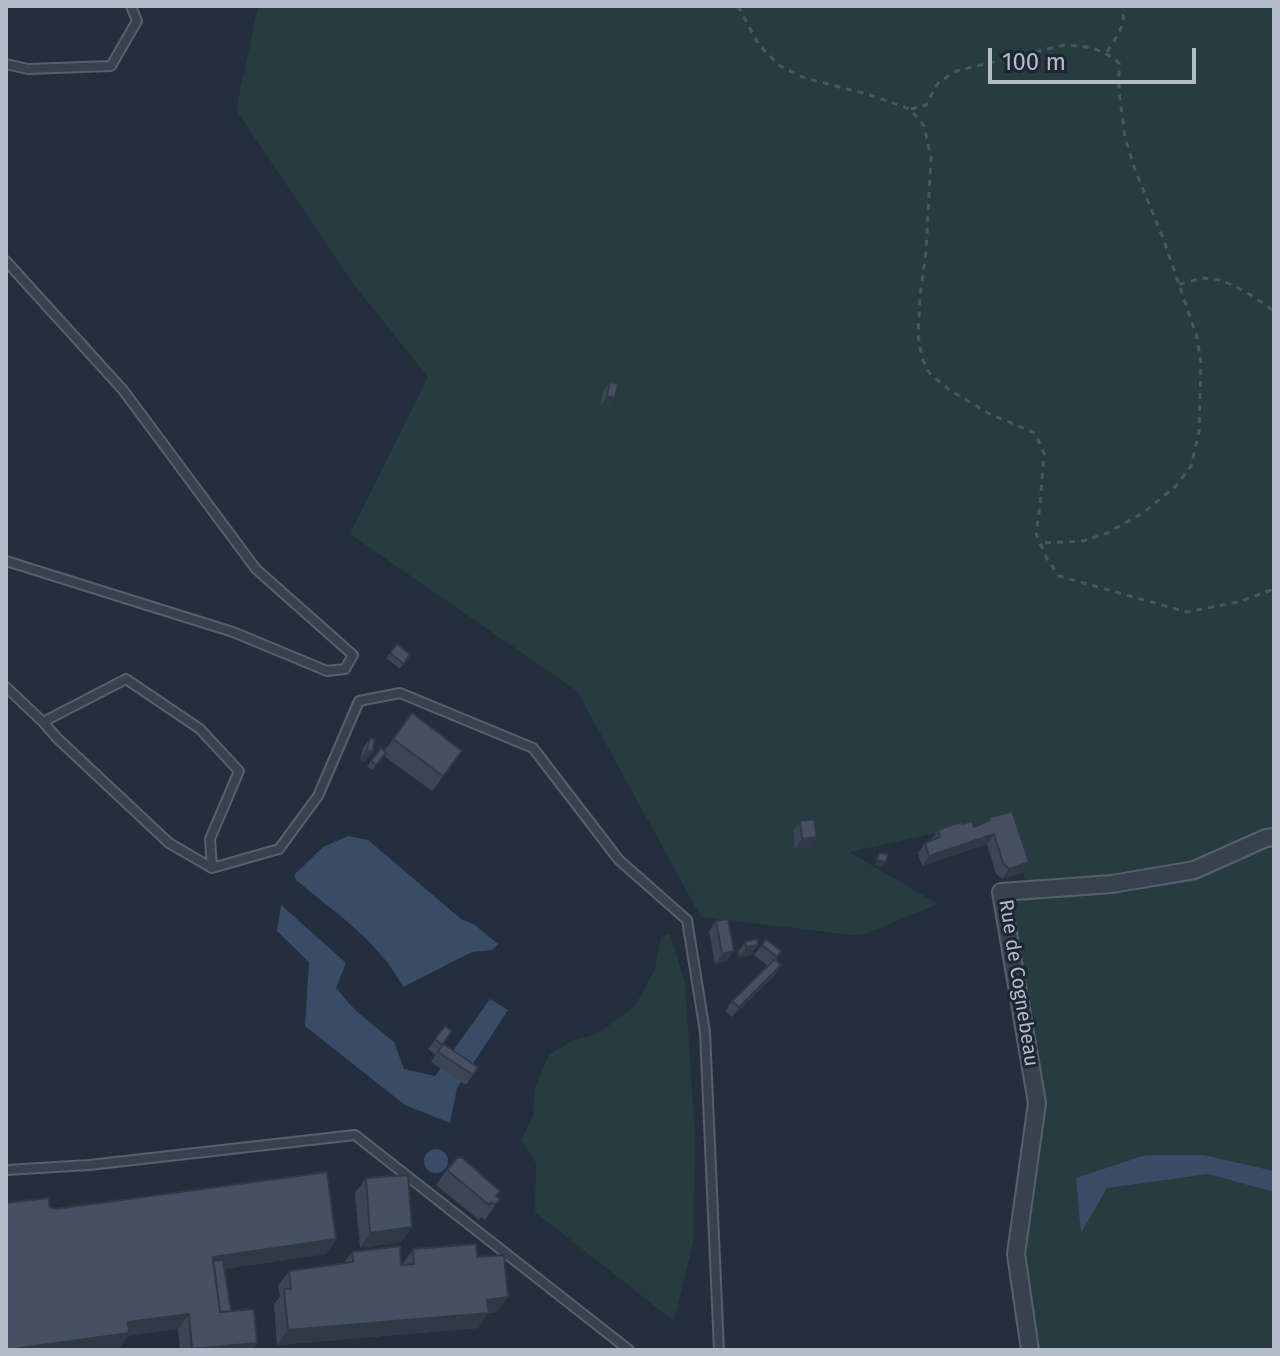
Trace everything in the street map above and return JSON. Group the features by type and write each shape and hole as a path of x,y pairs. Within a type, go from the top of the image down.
{"street":[{"name":"Rue de Cognebeau","path":"1030,1350 1016,1254 1037,1103 1001,892 1112,884 1194,870 1274,837"}],"lane":[{"path":"6,64 28,69 111,66 137,21 131,6"},
{"path":"6,261 123,390 256,569 353,655 345,669 327,671 233,632 6,561"},
{"path":"43,722 126,679 200,729 239,771 210,839 212,868"},
{"path":"6,687 169,843 212,868 279,849 318,796 359,701 400,693 533,748 619,860 687,920 705,1032 719,1350"},
{"path":"6,1170 89,1165 355,1135 629,1350"}],"path":[{"path":"738,6 759,45 780,66 805,78 910,109 924,126 931,157 918,335 922,358 930,374 951,391 990,414 1035,433 1044,453 1036,534 1059,576 1187,612 1238,602 1274,589"},
{"path":"1107,52 1124,25 1122,6"},
{"path":"910,109 926,105 938,83 956,71 1064,45 1107,52 1119,63 1125,137 1197,337 1201,363 1199,432 1191,466 1176,486 1143,513 1107,533 1083,541 1041,543 1036,534"},
{"path":"1178,285 1204,278 1227,283 1274,311"}],"green space":[{"path":"258,6 1274,6 1274,1350 1039,1350 1022,1253 1042,1103 1009,907 1026,882 1005,818 849,852 938,904 860,936 701,917 577,691 350,534 428,377 355,286 236,110"},
{"path":"670,934 685,983 695,1136 693,1243 674,1321 535,1212 536,1163 521,1140 533,1116 535,1088 549,1055 571,1041 597,1034 635,1006 655,969 661,937"}],"water":[{"path":"348,836 368,840 461,919 475,925 498,944 492,950 472,952 403,987 369,942 294,875 323,847"},
{"path":"281,905 346,963 336,988 356,1011 394,1042 404,1069 435,1076 490,999 508,1010 457,1088 450,1123 405,1105 305,1026 309,962 277,931"},
{"path":"436,1149 444,1153 448,1161 444,1169 436,1173 428,1169 424,1161 428,1153"},
{"path":"1146,1155 1203,1155 1274,1171 1274,1192 1208,1174 1107,1188 1081,1233 1076,1178"}],"building":[{"path":"610,382 618,384 615,398 607,396"},
{"path":"397,644 410,654 404,664 390,653"},
{"path":"412,713 462,751 443,776 393,739"},
{"path":"370,738 375,739 372,752 367,750"},
{"path":"381,748 386,753 376,765 371,761"},
{"path":"1012,811 1029,862 1009,869 1003,863 994,834 929,856 925,843 940,837 938,830 972,821 974,827 989,818"},
{"path":"814,819 817,837 802,839 800,821"},
{"path":"879,853 888,855 886,862 877,860"},
{"path":"728,919 734,951 722,954 716,921"},
{"path":"757,939 758,945 746,947 745,942"},
{"path":"766,939 781,951 777,957 762,945"},
{"path":"775,959 781,965 739,1007 732,1001"},
{"path":"445,1026 452,1031 442,1045 435,1039"},
{"path":"443,1044 478,1067 473,1075 438,1052"},
{"path":"458,1157 500,1191 496,1196 500,1199 495,1205 491,1202 489,1205 447,1170"},
{"path":"327,1172 336,1239 213,1257 220,1312 254,1309 257,1343 192,1349 189,1314 128,1322 129,1333 6,1350 6,1203 48,1198 50,1207 55,1209"},
{"path":"408,1175 412,1227 370,1233 366,1178"},
{"path":"476,1244 477,1257 504,1255 508,1297 487,1300 489,1313 288,1330 284,1289 291,1289 289,1271 353,1262 352,1252 400,1246 401,1265 414,1264 413,1249"},
{"path":"223,1260 231,1311 220,1312 213,1261"}],"waterway":[{"path":"1143,887 1195,879 1274,846"}]}
